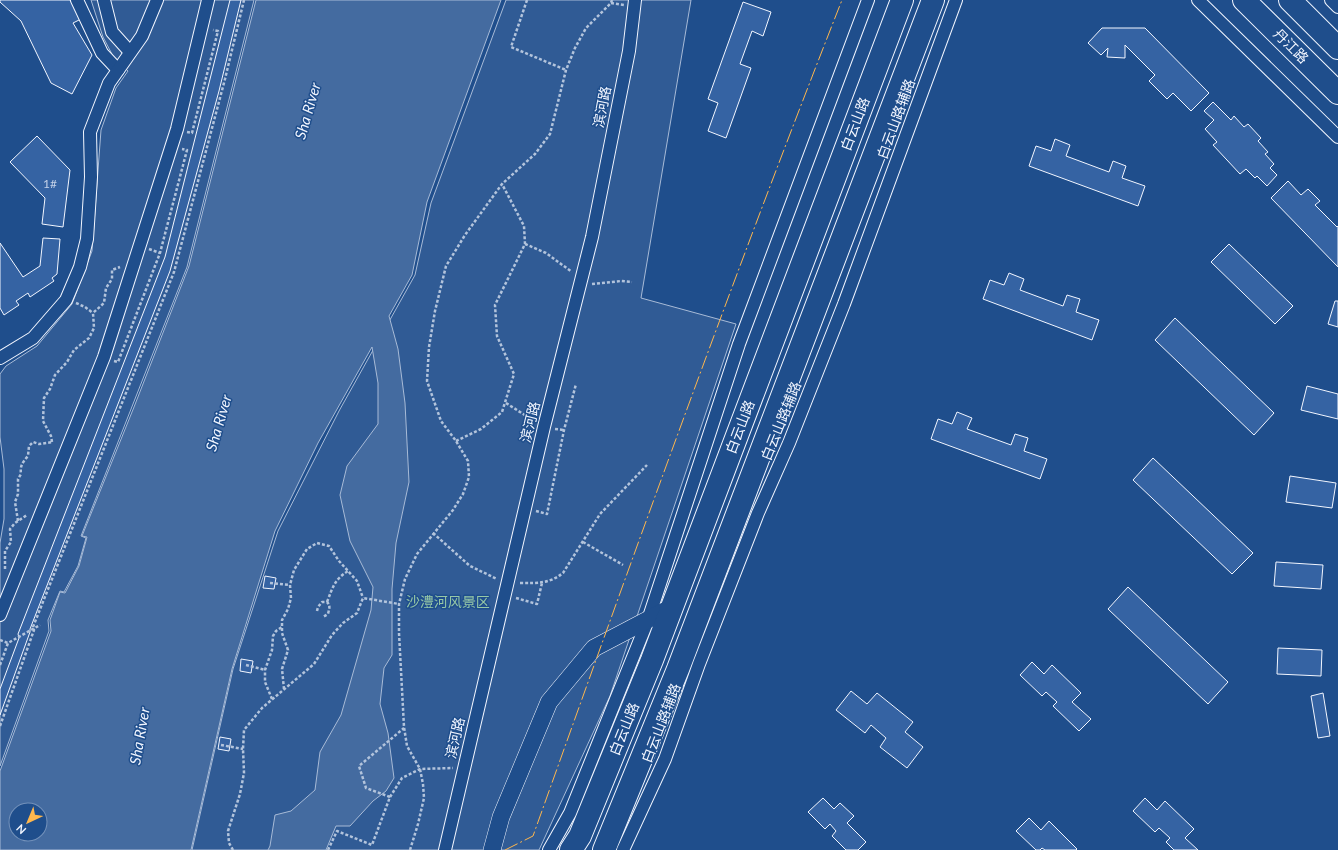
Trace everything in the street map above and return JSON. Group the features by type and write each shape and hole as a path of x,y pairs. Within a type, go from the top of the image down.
{"highway":[{"name":"白云山路","path":"571,850 580,836 652,660 902,0"},
{"name":"白云山路","path":"604,850 678,669 933,0"},
{"name":"丹江路","path":"1244,0 1338,92"},
{"path":"1293,1 1338,48"}],"street":[{"path":"77,0 102,53 118,70"},
{"path":"104,0 112,32 130,52"},
{"path":"0,358 33,338 66,300 80,267 88,239 91,177 90,132 109,83 142,36 157,0"},
{"path":"0,615 104,357 177,129 208,0"},
{"name":"滨河路","path":"445,850 504,595 592,237 629,52 635,0"},
{"path":"549,850 570,813 648,620 739,344 868,0"},
{"name":"白云山路辅路","path":"623,850 664,759 699,664 758,513 789,443 844,304 956,0"},
{"path":"1198,0 1338,137"},
{"path":"1331,0 1338,7"},
{"path":"492,850 501,817 549,702 594,648 672,608"}],"path":[{"path":"0,726 34,629 36,619 174,272 225,79 244,0"},
{"path":"527,0 511,47 566,70"},
{"path":"410,850 424,798 420,769 407,746 404,727 399,604 406,579 417,554 456,505 463,494 469,477 468,461 456,440 441,421 427,381 429,347 435,311 446,266 465,235 502,184 535,154 550,134 566,70 575,48 586,28 611,4 612,0"},
{"path":"192,133 218,31"},
{"path":"118,362 160,253 187,150"},
{"path":"456,440 481,428 502,412 514,374 497,336 495,305 525,244 524,226 502,184"},
{"path":"93,313 104,303 106,288 112,279 112,270 130,264 136,259"},
{"path":"65,455 52,442 51,436 43,422 44,398 50,390 55,376 67,362 74,350 89,338 94,328 93,313 85,307 66,300"},
{"path":"525,509 547,514 564,430 576,384"},
{"path":"18,521 15,502 18,494 18,479 22,474 20,469 22,463 28,456 29,446 34,442 39,444 52,442"},
{"path":"433,533 470,566 508,583 542,583 554,580 563,573 600,514 647,465"},
{"path":"583,542 623,565"},
{"path":"233,850 229,843 228,831 240,794 244,773 244,730 262,708 314,664 332,635 357,613 363,598 357,581 339,561 329,546 317,543 307,549 294,570 290,585 291,598 288,609 282,620 282,633 288,650 282,668 284,688"},
{"path":"327,602 339,577 348,571"},
{"path":"270,582 290,585"},
{"path":"504,595 537,604 542,583"},
{"path":"363,598 399,604"},
{"path":"318,611 318,607 322,602 327,602"},
{"path":"323,617 328,614 330,607 327,602"},
{"path":"0,665 8,643 40,625"},
{"path":"272,699 265,682 265,670 272,650 274,636 276,631 282,627"},
{"path":"0,640 8,643"},
{"path":"246,665 265,670"},
{"path":"390,797 366,788 359,766 404,727"},
{"path":"221,745 243,749"},
{"path":"328,850 337,831 372,845 390,797 402,778 420,769 463,768"}],"green space":[{"path":"91,0 254,0 187,267 81,536 86,538 78,566 64,592 60,591 48,620 49,631 0,766 0,543 4,519 4,469 0,437 0,374 6,366 37,346 72,304 92,251 101,130 116,88 128,71 114,58 103,37"},
{"name":"沙澧河风景区","path":"506,0 691,0 641,298 736,324 610,696 539,850 192,850 233,669 278,531 339,411 415,275 431,203"}],"water":[{"name":"Sha River","path":"256,0 501,0 427,202 412,275 389,316 398,349 405,403 409,482 396,543 392,589 392,655 384,668 380,704 388,733 394,778 386,791 373,801 350,826 336,826 326,850 268,850 275,815 291,811 315,790 320,752 341,715 371,610 373,587 350,541 340,495 347,466 378,424 378,383 372,347 318,443 275,531 232,669 191,850 0,850 0,771 51,631 50,620 60,592 65,593 79,566 87,537 82,536 189,266"}],"building":[{"path":"0,0 70,0 81,19 73,23 92,55 72,94 51,83 21,21 0,2"},
{"path":"230,0 241,0 219,91 170,271 30,629 0,715 0,689 19,638 18,634 165,257"},
{"path":"743,2 771,12 763,36 752,31 740,64 751,68 726,138 708,131 718,103 708,99"},
{"path":"1102,28 1145,28 1209,93 1191,111 1173,93 1167,99 1149,81 1155,75 1125,45 1125,58 1107,57 1108,48 1101,55 1088,43"},
{"path":"1213,102 1231,120 1234,116 1244,127 1248,124 1261,138 1258,141 1268,152 1265,154 1274,164 1270,168 1277,175 1267,186 1257,176 1255,178 1246,169 1240,174 1213,145 1217,142 1205,129 1214,120 1204,111"},
{"path":"37,136 70,170 63,227 42,224 45,198 10,162"},
{"path":"1055,139 1070,145 1066,156 1109,172 1113,161 1126,166 1122,178 1145,186 1138,206 1029,166 1036,146 1051,151"},
{"path":"1288,181 1301,195 1308,189 1320,201 1315,205 1337,227 1338,226 1338,267 1271,198"},
{"path":"43,238 60,239 57,274 52,278 54,281 30,297 28,293 16,301 19,305 4,315 0,308 0,243 23,277 40,266"},
{"path":"1229,244 1293,306 1275,324 1211,262"},
{"path":"1009,273 1024,279 1020,290 1063,306 1067,295 1080,299 1076,312 1099,320 1092,340 983,299 990,280 1004,285"},
{"path":"1335,301 1338,301 1338,327 1328,324"},
{"path":"1175,318 1274,413 1254,435 1155,340"},
{"path":"1307,386 1338,394 1338,419 1301,410"},
{"path":"957,412 972,418 967,429 1011,445 1015,434 1028,438 1024,451 1047,459 1040,479 931,439 938,419 952,424"},
{"path":"1153,458 1253,553 1232,574 1133,480"},
{"path":"1290,476 1336,483 1332,508 1286,502"},
{"path":"1276,562 1323,565 1321,589 1274,586"},
{"path":"265,576 276,578 274,589 263,588"},
{"path":"1128,587 1228,682 1208,704 1108,609"},
{"path":"1278,648 1322,650 1321,676 1277,674"},
{"path":"241,659 253,661 251,673 240,671"},
{"path":"1032,662 1044,674 1052,665 1081,693 1072,702 1091,719 1079,731 1053,706 1057,702 1046,692 1042,696 1020,675"},
{"path":"851,691 867,704 877,693 913,722 905,732 923,747 907,768 880,747 886,738 871,725 865,733 836,710"},
{"path":"1323,693 1330,736 1318,738 1311,696"},
{"path":"220,737 231,739 229,751 218,749"},
{"path":"823,798 834,809 840,803 854,816 847,823 866,842 858,850 846,850 832,836 836,831 830,824 825,829 808,812"},
{"path":"1145,798 1157,810 1165,801 1194,829 1185,838 1198,850 1174,850 1166,842 1170,838 1159,828 1155,832 1133,811"},
{"path":"1029,818 1041,830 1049,821 1077,849 1045,850 1042,848 1040,850 1036,850 1016,831"}],"power":[{"path":"505,850 533,836 723,312 842,0"}]}
